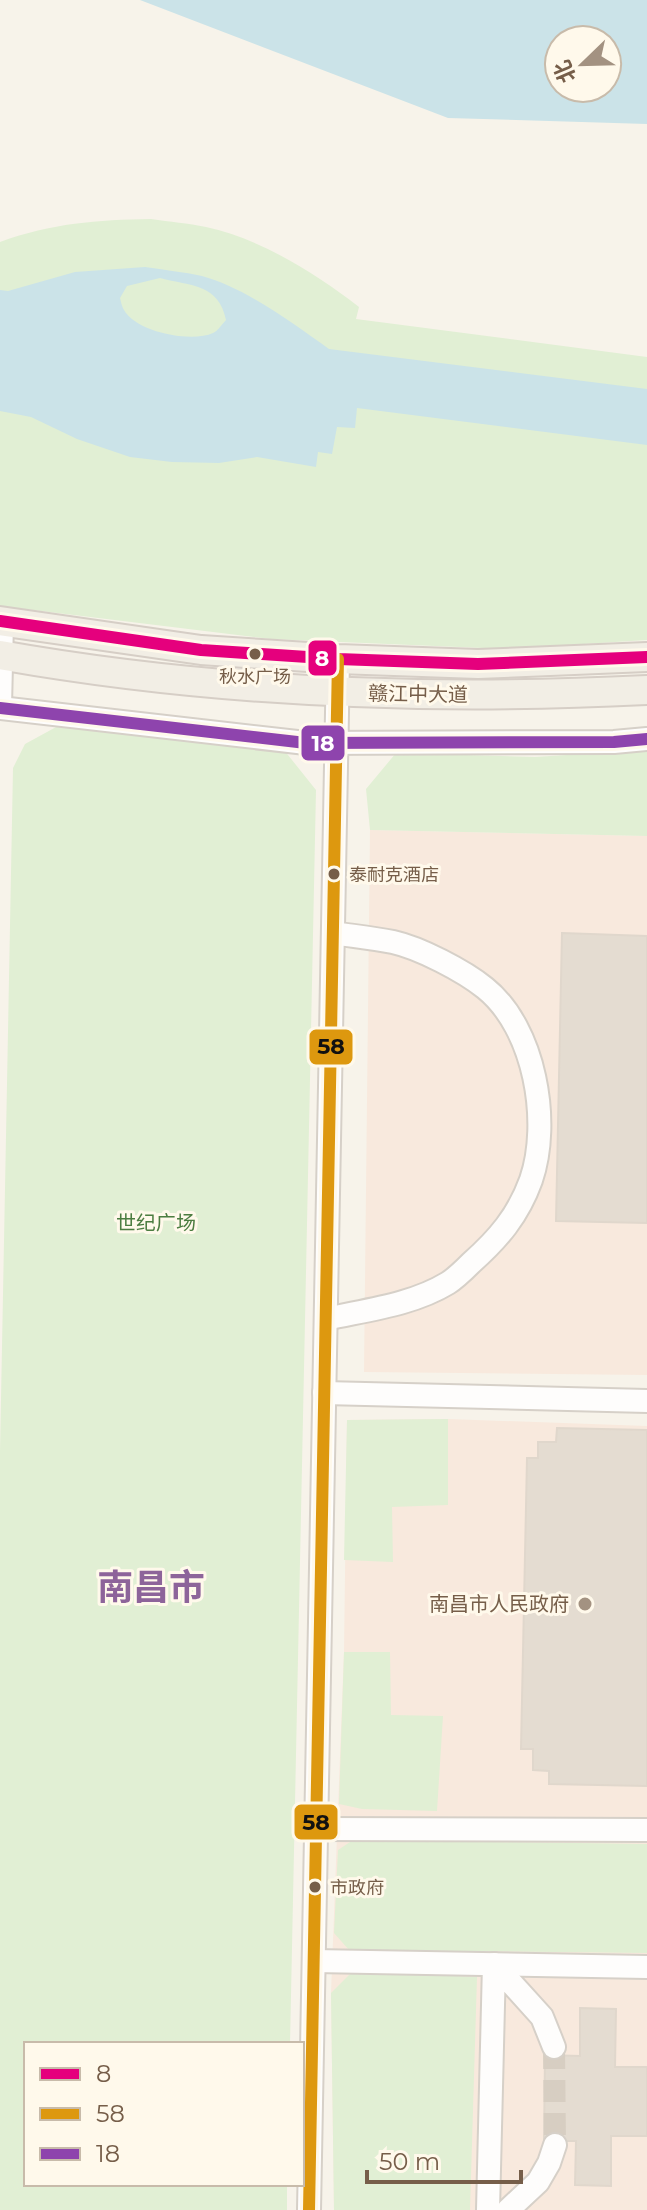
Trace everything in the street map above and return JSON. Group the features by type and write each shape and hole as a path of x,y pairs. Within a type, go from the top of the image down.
{"main road":[{"name":"赣江中大道","path":"1,622 201,650 338,659 478,664 647,657"},
{"name":"赣江中大道","path":"0,655 84,670 278,690 459,696 647,690"}],"street":[{"path":"1,622 0,707 306,743 599,742 647,739"},
{"path":"309,2210 338,659"},
{"path":"326,1319 415,1299 449,1282 503,1233 531,1179 539,1111 532,1063 514,1021 487,989 448,964 396,943 333,933"},
{"path":"324,1393 647,1401"},
{"path":"316,1829 647,1830"},
{"path":"314,1961 647,1967"},
{"path":"494,1964 542,2017 554,2047"},
{"path":"488,2210 494,1964"},
{"path":"508,2210 538,2182 555,2145"}],"shaded area":[{"path":"370,830 647,836 647,1375 364,1372"},
{"path":"448,1419 647,1426 647,2210 334,2210 331,1993 344,1652 347,1420"}],"green space":[{"name":"秋水广场","path":"151,219 226,232 267,248 325,282 359,307 356,319 647,357 647,640 506,649 270,639 0,606 0,242 75,224"},
{"name":"世纪广场","path":"58,726 284,750 316,790 290,2042 24,2042 24,2186 287,2186 287,2210 0,2210 0,1452 13,768 25,744"},
{"path":"647,750 647,836 370,830 366,789 396,753 535,757"},
{"path":"448,1419 448,1505 392,1507 393,1562 344,1560 347,1420"},
{"path":"344,1652 390,1652 391,1715 443,1716 437,1811 362,1809 339,1804"},
{"path":"353,1840 647,1844 647,1953 349,1950 334,1933 338,1850"},
{"path":"353,1971 477,1977 470,2210 334,2210 331,1993"}],"water":[{"path":"140,0 647,0 647,124 448,118"},
{"path":"145,267 202,276 251,297 329,349 647,389 647,445 357,408 355,428 337,427 332,454 318,452 316,467 257,457 219,463 130,457 77,439 31,417 0,411 0,290 8,291 75,272","holes":["160,278 193,285 210,293 217,299 226,320 217,331 192,337 165,334 130,318 120,298 127,286"]}],"building":[{"path":"562,933 647,936 647,1223 556,1221"},
{"name":"南昌市人民政府","path":"557,1428 647,1430 647,1786 549,1784 549,1771 533,1770 533,1749 521,1749 527,1458 538,1458 538,1442 556,1442"},
{"path":"580,2008 616,2009 615,2067 647,2067 647,2136 611,2136 611,2186 575,2185 576,2141 544,2141 545,2055 580,2056"}],"tunnel":[{"path":"554,2047 555,2145"}],"transit line":[{"name":"8","path":"0,621 201,650 338,659 478,664 647,657"},
{"name":"58","path":"309,2210 338,659"},
{"name":"18","path":"0,708 306,743 614,742 647,739"}],"place":[{"name":"秋水广场","path":"255,654"},
{"name":"泰耐克酒店","path":"334,874"},
{"name":"南昌市人民政府","path":"585,1604"},
{"name":"市政府","path":"315,1887"}],"district":[{"name":"南昌市","path":"151,1587"}]}
